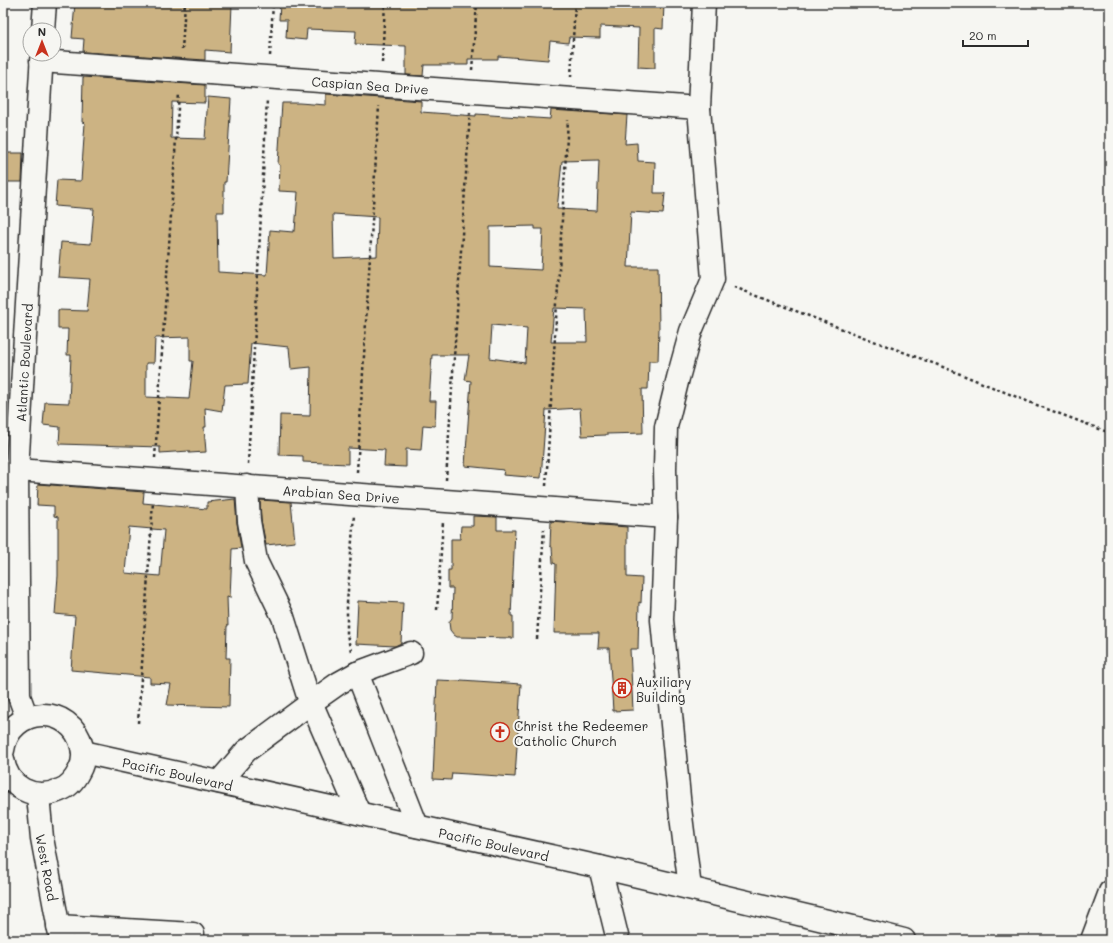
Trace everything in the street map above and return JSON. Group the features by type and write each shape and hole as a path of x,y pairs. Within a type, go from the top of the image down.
{"street":[{"path":"44,22 45,3"},
{"path":"690,888 680,808 662,620 666,517 666,427 691,331 714,279 699,108 704,3"},
{"name":"Caspian Sea Drive","path":"62,59 181,71 699,108"},
{"name":"Atlantic Boulevard","path":"27,718 19,696 17,470 42,62"},
{"name":"Arabian Sea Drive","path":"17,470 666,517"},
{"path":"246,486 249,521 256,561 283,617 307,693 360,813"},
{"path":"219,782 246,751 339,682 357,673 411,653"},
{"path":"357,673 417,826"},
{"path":"3,750 4,743 9,733 17,724 27,718 39,715 52,716 64,720 80,739 83,752 82,766 75,778 65,788 52,794 38,795 27,792 17,785 9,777 4,766 3,759"},
{"name":"Pacific Boulevard","path":"83,752 600,867 904,940"},
{"name":"West Road","path":"38,795 42,838 59,933"},
{"path":"600,867 618,940"},
{"path":"1092,940 1110,892"},
{"path":"59,933 193,934"}],"path":[{"path":"138,723 185,3"},
{"path":"246,486 273,3"},
{"path":"357,673 347,636 347,602 356,494 385,3"},
{"path":"437,610 477,3"},
{"path":"538,639 575,3"},
{"path":"714,279 1110,433"},
{"path":"19,940 21,938 32,940"}],"building":[{"path":"75,3 126,5 126,3 232,4 230,52 205,50 205,60 83,52 84,39 72,38"},
{"path":"280,3 329,6 329,3 664,3 663,29 655,28 655,68 638,67 639,28 600,26 600,38 569,37 568,43 550,41 548,60 498,56 498,59 468,59 468,65 424,65 423,76 406,75 406,46 355,44 356,31 307,29 306,40 286,38 287,20 279,20"},
{"path":"83,77 205,85 205,103 172,102 171,138 205,139 208,97 231,99 226,182 224,182 224,212 217,212 218,272 267,275 270,230 295,231 298,192 279,191 280,165 278,164 282,103 326,105 326,94 421,101 421,112 476,116 476,114 550,119 551,110 627,115 625,144 637,143 638,161 655,162 654,193 665,193 663,214 631,212 628,267 658,267 658,361 649,361 648,389 642,389 643,433 582,436 580,408 546,410 541,478 503,475 504,470 465,466 471,381 465,380 469,355 432,355 429,401 436,401 435,426 423,425 421,450 406,449 406,467 384,466 385,450 348,448 348,464 303,462 303,456 279,455 280,415 310,416 311,367 291,369 289,347 251,343 248,384 225,385 222,411 205,408 206,427 204,427 206,452 189,453 189,451 160,453 160,447 59,444 60,427 43,425 45,402 69,403 71,355 67,355 68,329 58,329 58,310 87,311 90,279 58,277 61,242 91,244 94,209 55,206 57,180 81,181 85,123 82,122","holes":["599,160 597,211 557,209 562,161","333,214 378,217 377,256 334,258","535,226 535,229 543,229 541,270 490,267 490,227","554,308 586,309 587,342 551,342","492,325 527,328 525,363 490,358","190,337 190,361 193,361 189,399 146,397 146,363 154,363 155,338"]},
{"path":"3,153 23,153 22,182 3,182"},
{"path":"38,484 144,492 143,503 207,509 207,502 235,499 241,548 232,549 230,598 227,597 228,626 226,658 230,658 229,707 167,705 171,684 150,683 150,677 71,670 75,616 55,614 58,576 58,517 54,516 54,506 37,505","holes":["129,527 164,530 160,576 125,573"]},
{"path":"260,500 291,502 295,542 266,545 261,520"},
{"path":"473,516 497,517 497,530 515,530 511,616 513,616 513,638 457,637 450,630 449,622 452,618 453,588 448,588 448,570 451,570 451,539 460,539 461,526 473,526"},
{"path":"551,521 627,527 627,577 642,578 641,603 639,602 638,649 630,649 633,710 613,711 609,648 598,648 599,633 554,633 556,564 553,563 552,547 550,546"},
{"path":"358,601 403,603 401,643 395,646 356,644"},
{"path":"437,680 521,684 515,777 452,773 451,780 433,779"}],"place":[{"name":"Auxiliary Building","path":"622,688"},
{"name":"Christ the Redeemer Catholic Church","path":"500,732"}]}
